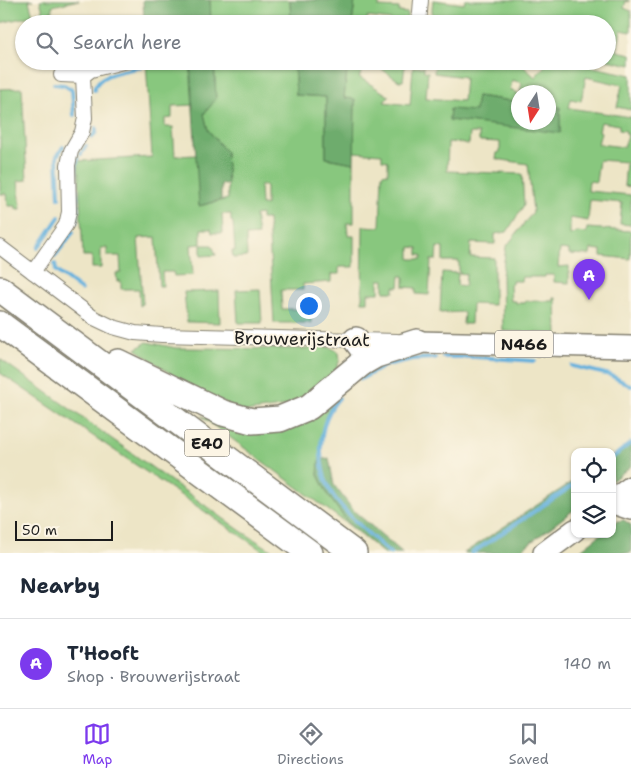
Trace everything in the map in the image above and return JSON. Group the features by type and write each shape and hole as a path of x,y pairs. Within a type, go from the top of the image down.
{"highway":[{"name":"E40","path":"0,290 354,553"},
{"name":"E40","path":"5,330 310,553"},
{"path":"60,334 223,414 252,421 280,418 309,408 359,352 376,355 417,342"}],"main road":[{"name":"N466","path":"417,342 631,347"},
{"path":"544,553 571,533"}],"street":[{"path":"420,15 421,0"},
{"path":"62,75 83,76 91,70"},
{"path":"33,272 66,225 69,212 68,165 71,151 82,132 85,118 83,76"},
{"name":"Brouwerijstraat","path":"0,248 94,318 113,327 134,333 359,352"}],"green space":[{"path":"0,0 33,0 29,1 33,15 15,15 15,20 0,23"},
{"path":"40,0 79,0 52,6 53,11 33,15 43,12"},
{"path":"143,0 210,0 211,15 144,15"},
{"path":"210,0 290,0 291,15 211,15"},
{"path":"290,0 355,0 353,15 291,15"},
{"path":"355,0 379,0 379,7 399,8 399,12 408,13 407,15 353,15"},
{"path":"433,0 464,4 465,0 629,0 629,2 626,1 624,8 631,11 631,32 621,30 617,51 631,54 631,65 616,62 616,15 433,15"},
{"path":"147,70 191,70 194,105 172,106 172,118 165,119 165,127 173,127 175,156 197,155 199,206 228,199 226,152 208,130 204,114 216,99 214,70 295,70 296,95 326,97 326,158 354,163 354,223 347,223 348,236 354,236 354,267 339,267 339,274 331,274 331,282 303,284 303,290 281,290 282,309 302,309 303,314 311,314 311,323 274,323 268,219 261,219 261,214 255,215 258,235 246,236 247,257 233,258 232,251 235,251 231,214 222,214 223,233 212,233 211,229 201,229 201,244 191,245 193,275 174,276 173,272 162,272 163,286 159,286 156,237 138,238 143,304 140,306 139,289 121,289 121,281 117,281 116,273 121,273 120,256 107,256 107,248 101,248 101,268 92,268 92,256 83,256 78,161 152,157","holes":["260,185 266,185 266,205 261,205"]},
{"path":"191,70 214,70 216,99 204,114 208,130 226,152 228,184 221,184 221,200 199,206"},
{"path":"295,70 347,70 344,98 355,99 354,163 326,158 326,97 296,95"},
{"path":"347,70 363,70 359,77 389,96 384,102 410,105 413,70 428,72 426,98 463,101 465,77 434,73 434,70 527,70 535,77 541,70 607,70 631,75 631,110 617,107 622,85 586,77 581,101 571,99 569,108 631,117 631,187 624,186 626,162 599,160 596,182 589,181 588,191 631,195 631,225 620,224 622,203 590,200 588,221 570,218 570,235 577,232 586,233 587,228 631,231 630,259 601,256 601,250 591,249 590,255 569,254 569,250 560,249 558,267 569,266 569,283 554,282 554,275 545,275 545,277 522,277 521,281 512,281 512,284 510,284 511,301 516,301 516,303 525,303 525,301 554,301 554,298 556,298 557,334 503,331 502,275 506,247 533,212 528,164 496,159 497,153 500,152 500,142 479,141 479,133 470,133 469,144 448,142 447,171 522,174 524,205 507,232 495,234 495,244 471,243 470,257 494,258 494,305 472,304 471,324 463,324 464,312 440,313 442,272 458,273 457,285 465,286 466,274 459,273 459,261 443,261 443,248 437,247 436,260 431,260 429,295 416,294 416,288 404,287 404,276 400,276 399,287 394,287 394,292 384,292 384,280 379,280 379,293 368,293 368,302 362,302 363,226 380,227 382,174 388,173 388,161 382,160 382,154 354,152 355,100 344,98","holes":["601,122 619,125 619,130 626,131 628,135 624,147 598,144","410,247 418,248 418,255 422,255 422,259 410,259"]},
{"path":"383,70 404,70 403,81 399,81"},
{"path":"22,88 27,180 18,181 21,209 16,209 16,206 8,206 7,194 0,194 0,89"},
{"path":"477,96 511,101 511,127 449,120 450,109 475,111"},
{"path":"556,107 560,107 560,133 534,130 556,130"},
{"path":"201,245 212,245 216,255 201,256"},
{"path":"260,289 262,323 238,323 236,290"},
{"path":"219,291 220,323 187,322 184,292"},
{"path":"147,342 176,348 307,349 324,346 332,348 339,353 340,360 333,375 302,404 245,412 182,382 136,349"},
{"path":"0,359 241,531 276,553 266,553 0,373"},
{"path":"334,396 325,418 318,475 328,495 350,526 201,416 244,427"},
{"path":"631,443 631,466 616,478 616,453"},
{"path":"329,458 334,485 354,511 403,553 383,553 350,526 328,495 318,475 319,460"},
{"path":"571,483 571,512 517,553 464,553"},
{"path":"624,520 631,525 631,553 577,553 596,538 616,538 616,522"}],"waterway":[{"path":"94,90 101,79 113,73 126,70"},
{"path":"54,84 64,85 72,90 74,115"},
{"path":"92,137 96,132 96,128"},
{"path":"81,154 86,146"},
{"path":"59,198 57,156 63,147"},
{"path":"76,222 75,173 78,158"},
{"path":"38,248 59,217"},
{"path":"55,256 73,232"},
{"path":"55,264 56,271 81,290"},
{"path":"443,357 535,361"},
{"path":"361,379 386,365 413,359 435,358"},
{"path":"572,366 610,375 631,386"},
{"path":"339,398 326,419 323,431 321,457 326,481 331,492 342,507 390,553"},
{"path":"616,455 631,443"},
{"path":"472,553 571,487"}],"place":[{"name":"T'Hooft","path":"589,300"}]}
